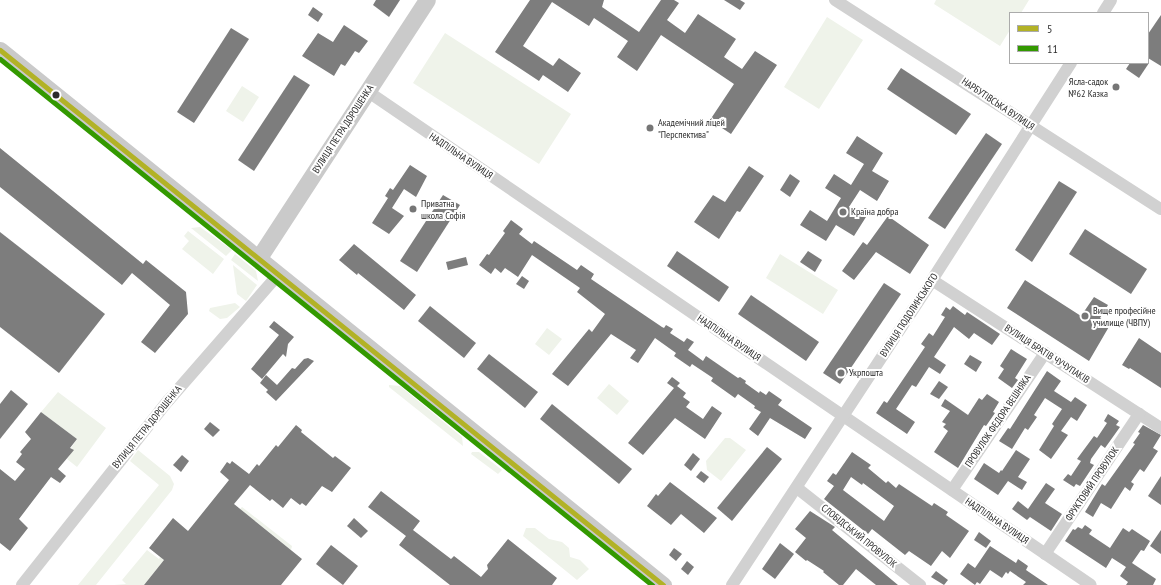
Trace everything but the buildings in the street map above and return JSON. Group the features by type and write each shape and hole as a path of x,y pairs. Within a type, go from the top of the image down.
{"main road":[{"name":"ВУЛИЦЯ ПЕТРА ДОРОШЕНКА","path":"258,258 428,0"},
{"path":"0,50 663,585"}],"street":[{"name":"НАРБУТІВСЬКА ВУЛИЦЯ","path":"835,0 991,98 1161,209"},
{"path":"1104,12 1111,0"},
{"name":"ВУЛИЦЯ ПОДОЛИНСЬКОГО","path":"732,585 797,488 1032,126 1070,64"},
{"name":"НАДПІЛЬНА ВУЛИЦЯ","path":"367,92 1091,585"},
{"name":"ВУЛИЦЯ ПЕТРА ДОРОШЕНКА","path":"22,585 168,401 278,275"},
{"name":"ВУЛИЦЯ БРАТІВ ЧУЧУПАКІВ","path":"932,280 1161,428"},
{"name":"ПРОВУЛОК ФЕДОРА ВЕШНЯКА","path":"952,490 1045,353"},
{"name":"ФРУКТОВИЙ ПРОВУЛОК","path":"1045,554 1139,414"},
{"name":"СЛОБІДСЬКИЙ ПРОВУЛОК","path":"797,488 920,585"}],"shaded area":[{"path":"936,0 1029,0 1022,12 1009,12 1009,32 1000,46 934,4"},
{"path":"827,17 863,40 819,109 784,87"},
{"path":"445,33 571,114 539,164 413,83"},
{"path":"242,86 259,97 243,122 226,111"},
{"path":"200,227 232,250 226,256 191,228"},
{"path":"188,231 224,259 213,274 182,249 189,241 184,236"},
{"path":"235,254 256,271 258,281 231,260"},
{"path":"780,254 838,290 823,314 766,278"},
{"path":"233,265 257,285 246,301 237,294"},
{"path":"235,303 240,307 227,318 220,319 209,311 210,308"},
{"path":"547,328 562,339 549,355 535,344"},
{"path":"609,384 629,401 617,415 597,398"},
{"path":"389,385 400,386 462,437 463,446 389,387"},
{"path":"58,392 106,428 77,467 67,459 73,450 71,448 77,439 41,412"},
{"path":"725,438 730,438 746,450 721,481 707,470 706,461"},
{"path":"138,450 170,476 174,484 172,490 96,585 78,585 159,485 130,461"},
{"path":"472,452 479,452 502,470 498,474 471,454"},
{"path":"242,507 292,546 291,550 240,509"},
{"path":"526,528 535,528 549,539 562,542 569,548 570,557 580,560 589,569 577,580 523,536"},
{"path":"147,550 159,559 160,557 164,560 144,585 114,585 126,584 122,580"}],"transit line":[{"name":"5","path":"0,50 663,585"},
{"name":"11","path":"0,59 652,585"}],"place":[{"name":"Ясла-садок №62 Казка","path":"1116,87"},
{"name":"Академічний ліцей \"Перспектива\"","path":"650,128"},
{"name":"Приватна школа Софія","path":"413,209"},
{"name":"Країна добра","path":"843,212"},
{"name":"Вище професійне училище (ЧВПУ)","path":"1085,316"},
{"name":"Укрпошта","path":"841,373"}]}
